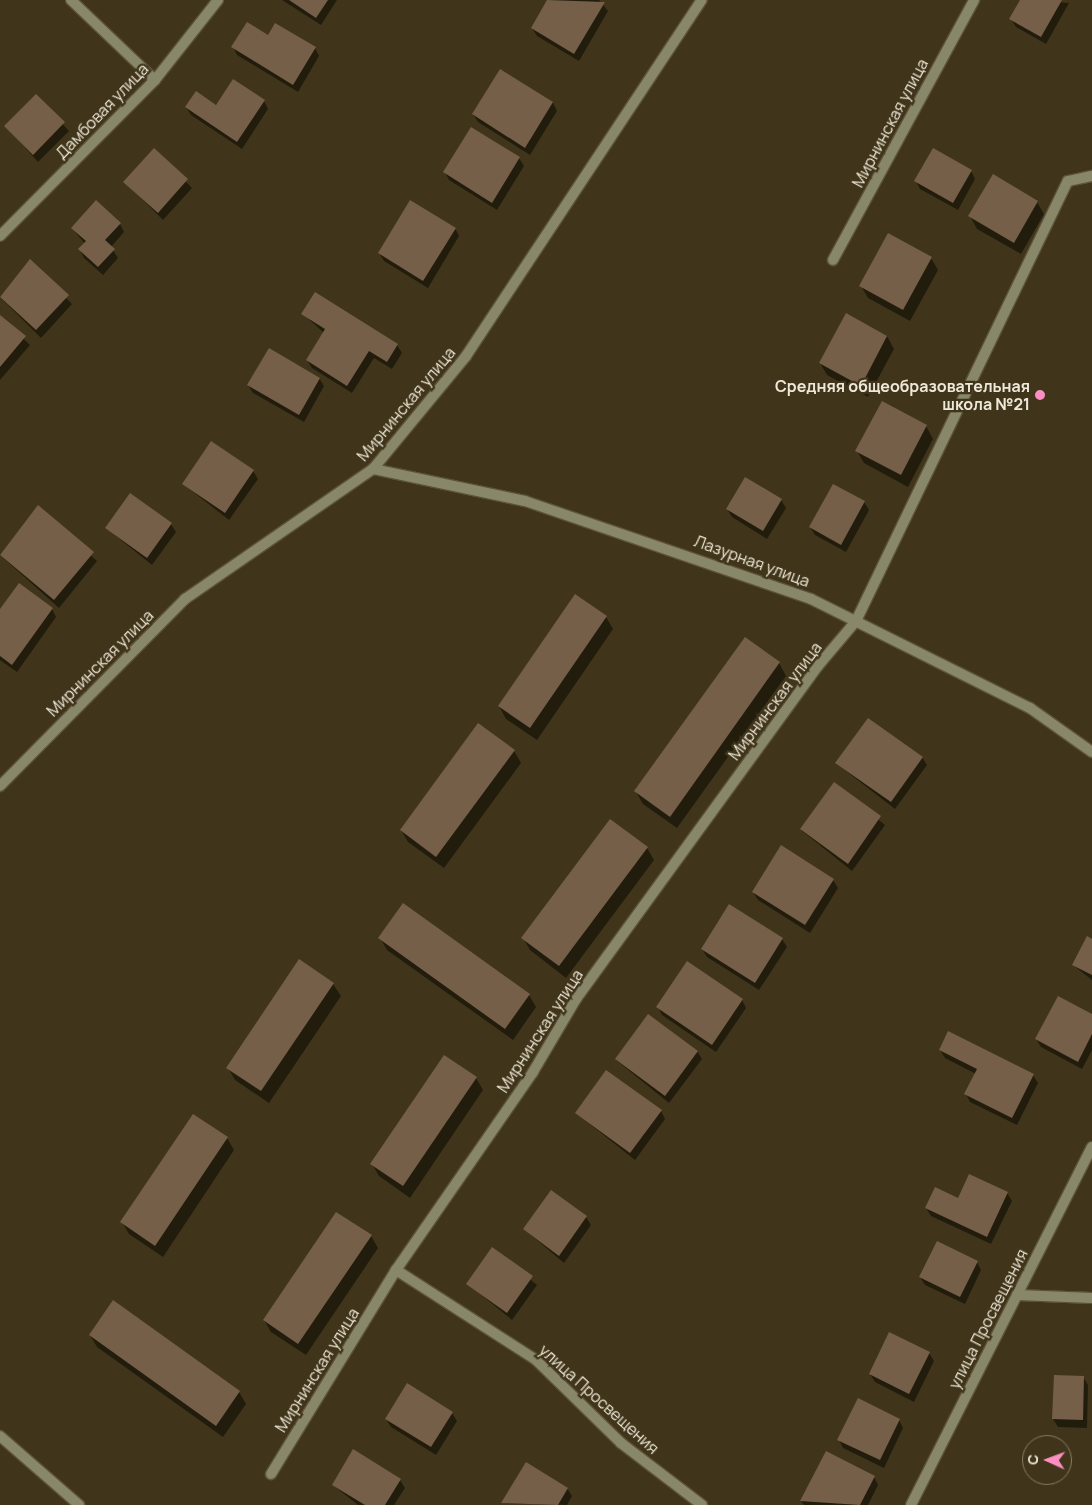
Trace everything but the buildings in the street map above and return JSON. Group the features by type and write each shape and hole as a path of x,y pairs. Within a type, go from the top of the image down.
{"street":[{"path":"71,0 155,80"},
{"name":"Дамбовая улица","path":"0,236 155,80 218,0"},
{"name":"Мирнинская улица","path":"0,786 185,599 373,469 466,356 702,0"},
{"name":"Мирнинская улица","path":"833,260 974,0"},
{"name":"Мирнинская улица","path":"271,1474 396,1270 533,1072 576,999 818,666 856,621 1068,181 1092,176"},
{"name":"Лазурная улица","path":"373,469 525,501 720,566 856,621 1030,708 1092,752"},
{"name":"улица Просвещения","path":"912,1505 1092,1147"},
{"name":"улица Просвещения","path":"396,1270 536,1360 622,1443 702,1505"},
{"path":"1017,1295 1092,1298"},
{"path":"0,1436 79,1505"}],"place":[{"name":"Средняя общеобразовательная школа №21","path":"1040,395"}]}
